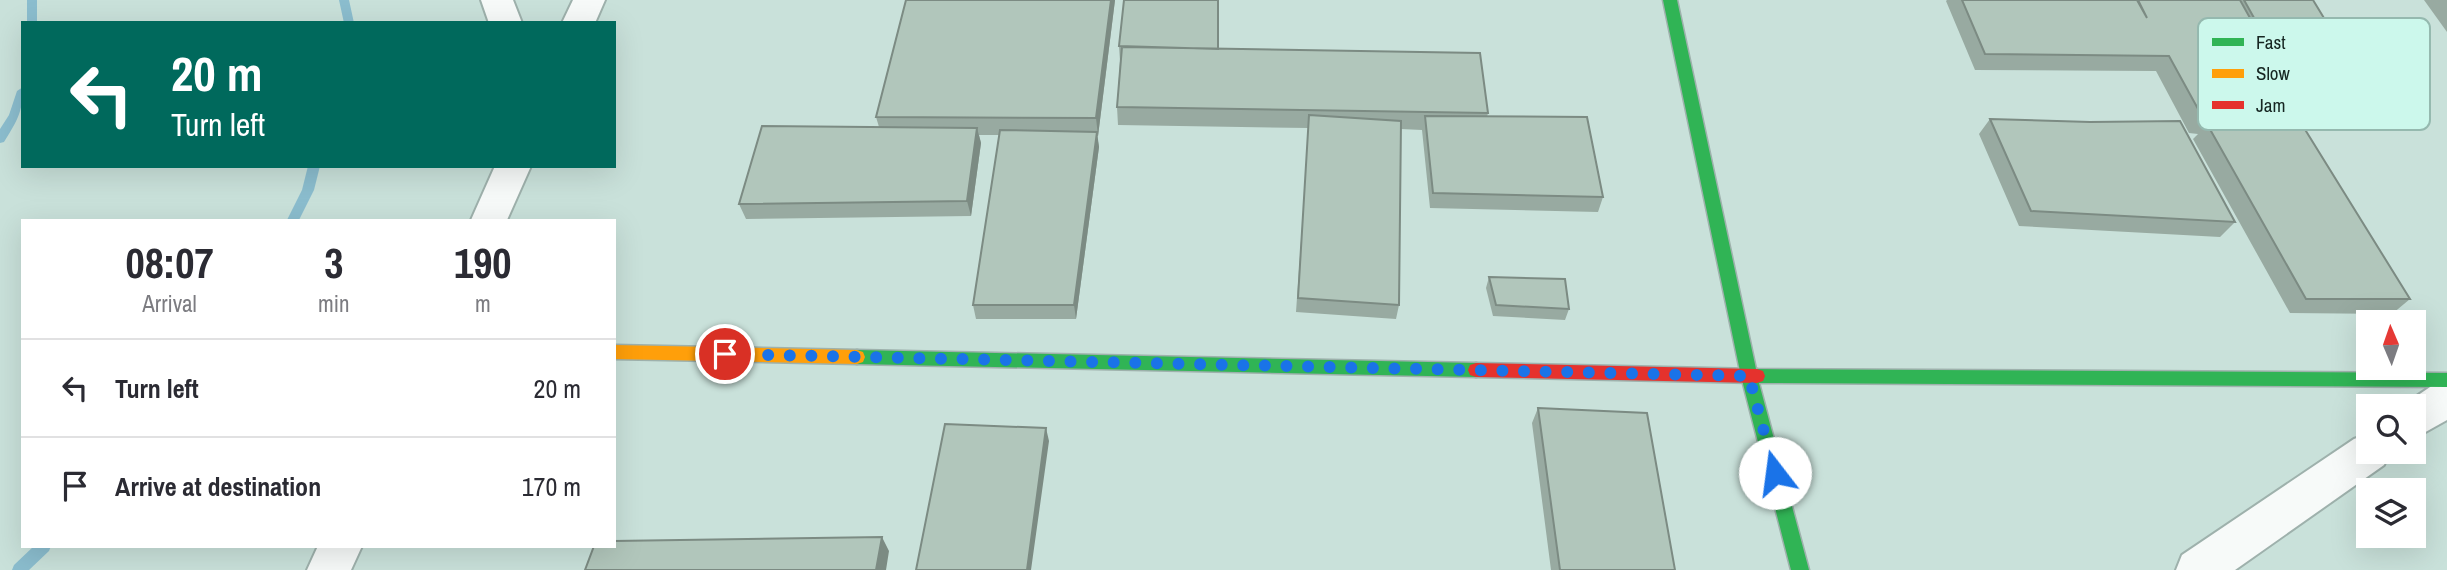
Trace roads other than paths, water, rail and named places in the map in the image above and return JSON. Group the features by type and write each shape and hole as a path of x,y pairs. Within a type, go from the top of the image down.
{"street":[{"path":"497,0 505,21"},
{"path":"579,21 589,0"},
{"path":"1670,0 1749,376 1800,570"},
{"path":"489,219 512,168"},
{"path":"616,352 1749,376 2447,380"},
{"path":"2426,412 2447,398"},
{"path":"2198,570 2356,461"},
{"path":"329,570 339,548"}],"waterway":[{"path":"32,0 32,21"},
{"path":"344,0 349,21"},
{"path":"0,139 14,116 21,97"},
{"path":"294,219 308,190 314,168"},
{"path":"19,570 42,548"}]}
